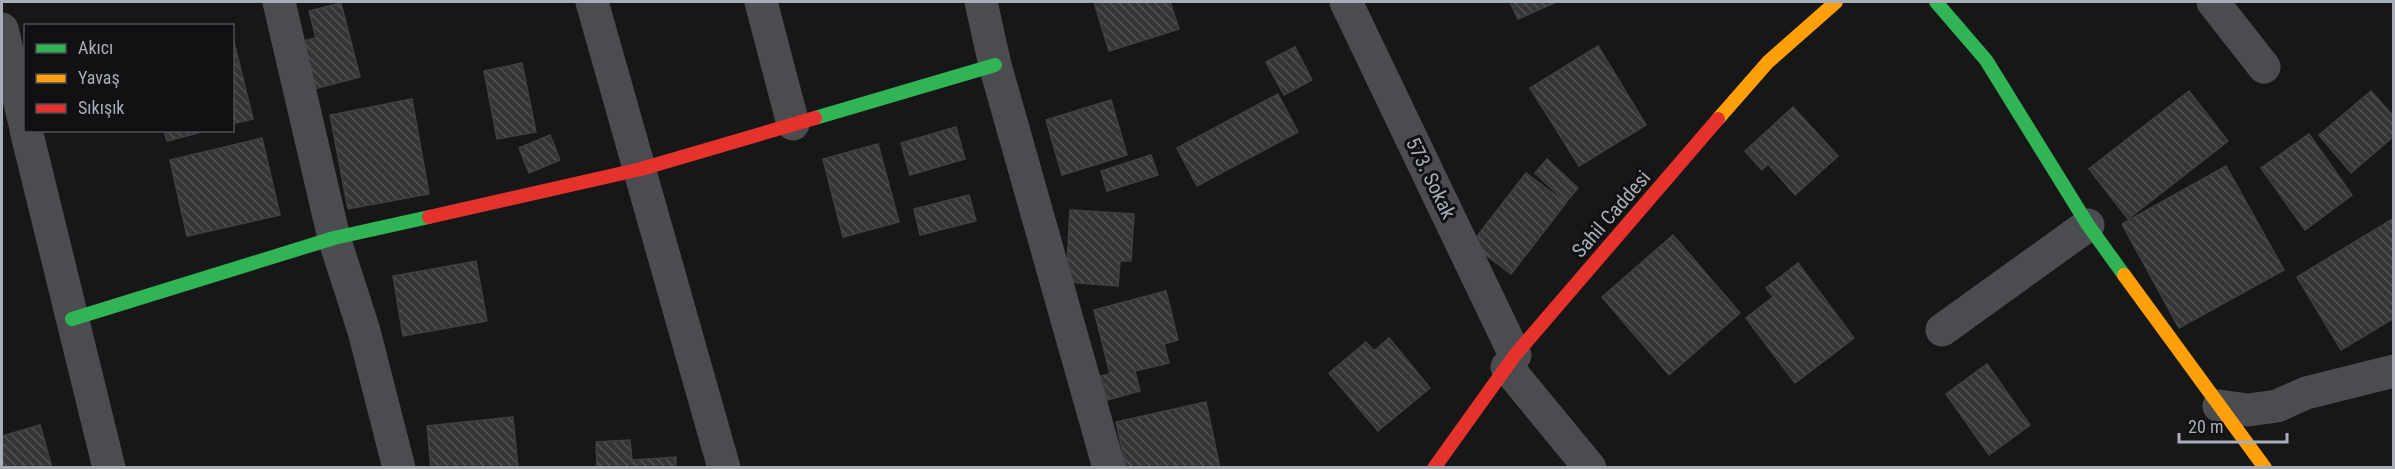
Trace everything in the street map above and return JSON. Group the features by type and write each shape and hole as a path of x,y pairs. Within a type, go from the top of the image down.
{"street":[{"path":"279,2 334,238 364,331 399,468"},
{"path":"592,2 724,468"},
{"path":"761,2 793,124"},
{"path":"981,2 995,65 1108,468"},
{"name":"573. Sokak","path":"1346,2 1511,361 1590,468"},
{"name":"Sahil Caddesi","path":"1434,468 1511,361 1768,62 1836,2"},
{"path":"1936,2 1986,60 2088,225 2265,468"},
{"path":"2213,2 2264,66"},
{"path":"2,29 24,121"},
{"path":"72,319 334,238 641,169 995,65"},
{"path":"27,132 109,468"},
{"path":"1942,330 2088,225"},
{"path":"2219,406 2248,410 2277,406 2306,393 2394,371"}],"building":[{"path":"1094,2 1170,2 1179,29 1109,51"},
{"path":"1510,2 1556,2 1518,19"},
{"path":"341,3 360,77 310,90 298,42 316,38 309,11"},
{"path":"234,42 253,119 234,124"},
{"path":"1598,46 1646,125 1579,166 1530,88"},
{"path":"1295,47 1312,80 1284,95 1266,62"},
{"path":"522,63 536,132 497,139 484,71"},
{"path":"2189,91 2228,141 2128,219 2089,169"},
{"path":"2371,91 2394,117 2394,136 2351,173 2319,135"},
{"path":"1278,94 1298,132 1197,186 1177,148"},
{"path":"412,99 429,194 348,209 330,115"},
{"path":"1111,100 1127,155 1062,175 1046,120"},
{"path":"1793,107 1838,156 1795,195 1768,164 1762,170 1745,151"},
{"path":"956,127 965,159 910,175 901,143"},
{"path":"165,132 201,132 167,141"},
{"path":"2309,134 2352,195 2305,230 2261,168"},
{"path":"550,135 560,160 529,173 519,148"},
{"path":"262,138 280,215 187,236 170,160"},
{"path":"878,144 899,222 843,237 823,159"},
{"path":"1151,155 1158,175 1107,191 1101,171"},
{"path":"1547,159 1578,188 1566,202 1535,173"},
{"path":"2226,166 2284,270 2179,328 2122,224"},
{"path":"1526,173 1566,203 1511,274 1471,244"},
{"path":"969,195 976,221 920,235 914,209"},
{"path":"1070,210 1134,214 1131,261 1120,261 1118,286 1066,282"},
{"path":"2394,218 2394,318 2341,350 2297,277"},
{"path":"1673,235 1740,313 1669,375 1602,297"},
{"path":"476,261 487,321 403,336 393,276"},
{"path":"1798,263 1854,338 1795,383 1746,318 1773,297 1766,288"},
{"path":"1166,291 1178,340 1164,344 1169,363 1135,371 1140,391 1107,400 1101,376 1110,374 1094,310"},
{"path":"1389,338 1430,388 1378,431 1329,373 1366,342 1374,351"},
{"path":"1987,364 2030,425 1989,455 1946,394"},
{"path":"1206,402 1220,468 1126,468 1116,422"},
{"path":"513,417 518,468 431,468 427,426"},
{"path":"40,425 52,468 2,468 2,436"},
{"path":"630,440 632,460 676,457 676,468 597,468 596,442"}],"traffic: fast":[{"path":"1936,2 1986,60 2088,225 2124,275"},
{"path":"815,118 995,65"},
{"path":"72,319 334,238 429,217"}],"traffic: slow":[{"path":"1718,119 1768,62 1836,2"},
{"path":"2124,275 2265,468"}],"traffic: jam":[{"path":"429,217 641,169 815,118"},
{"path":"1434,468 1515,355 1718,119"}]}
